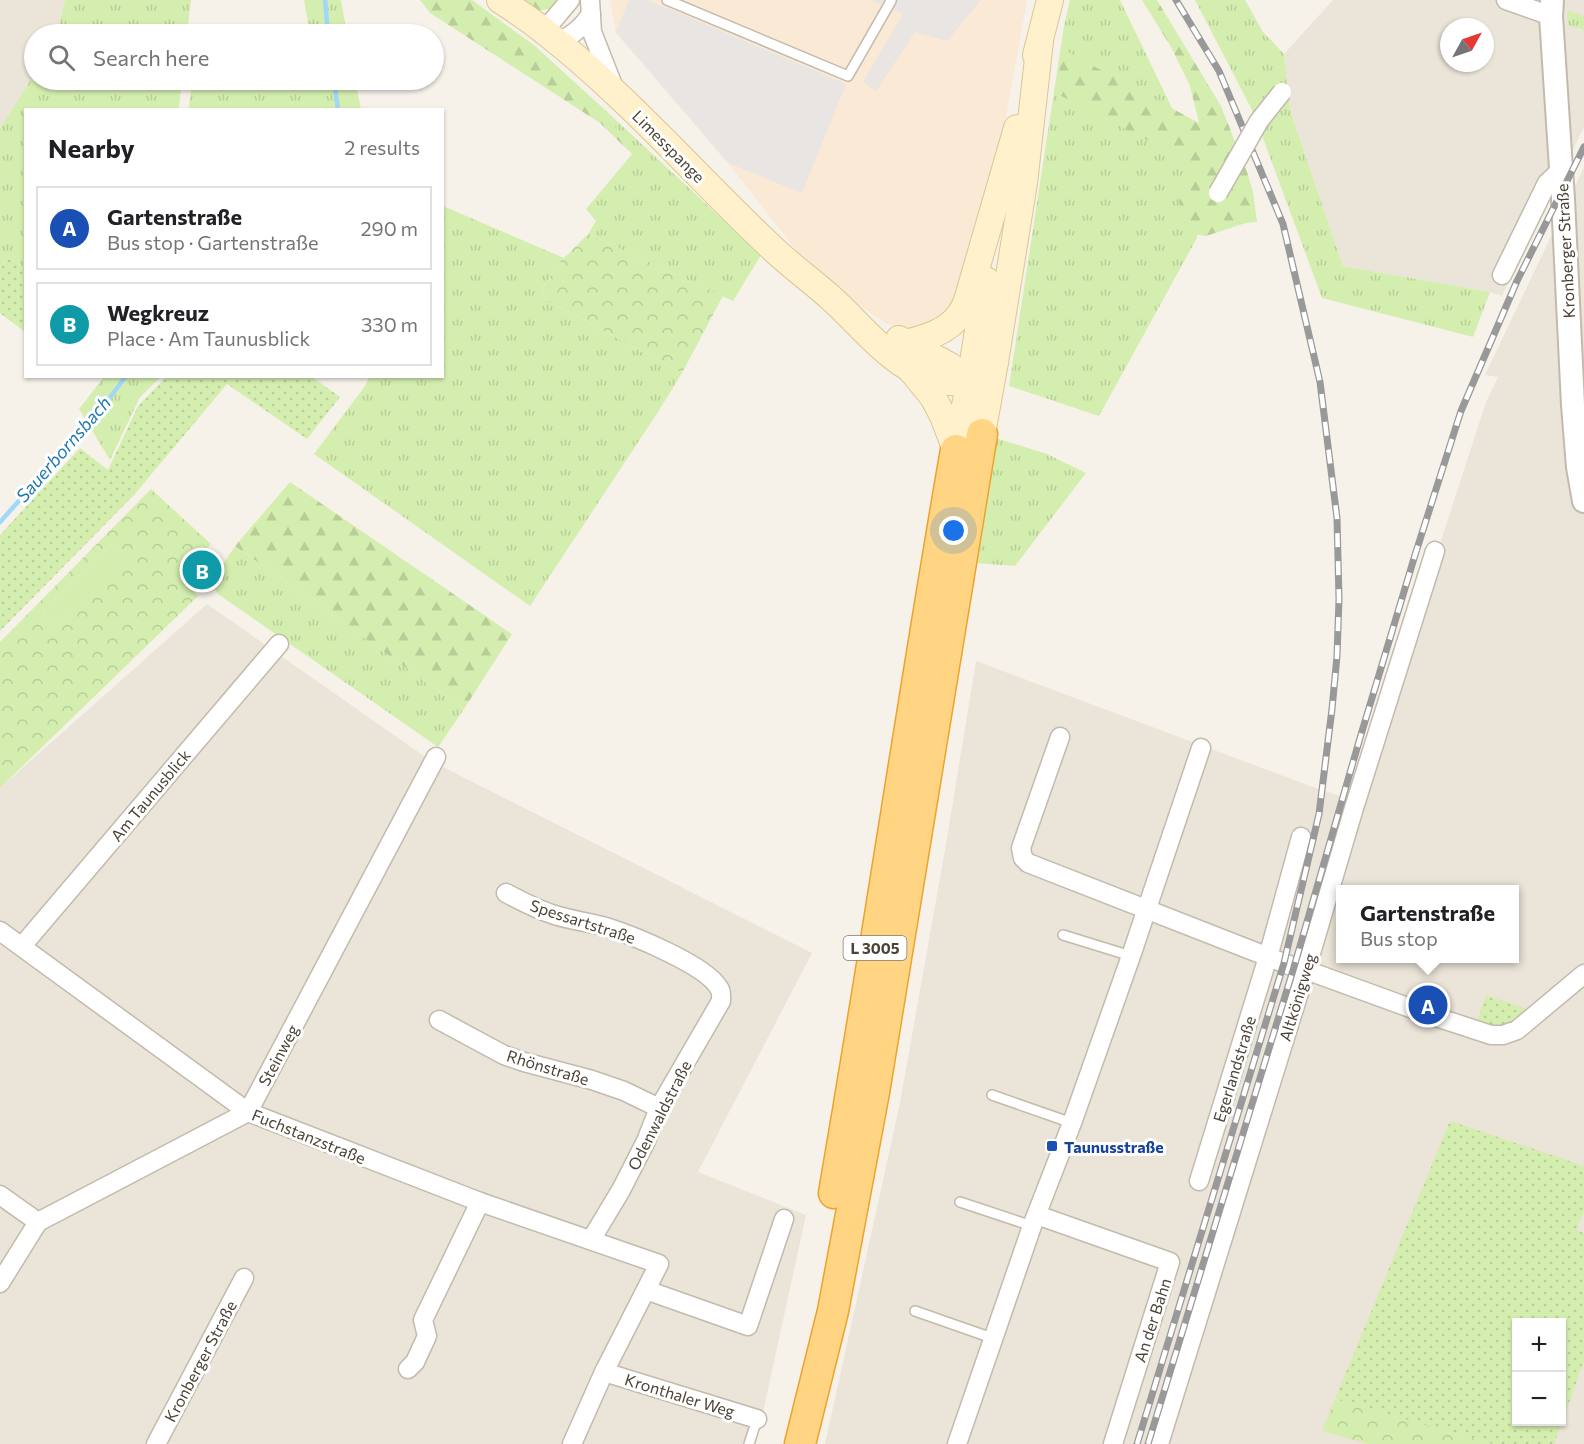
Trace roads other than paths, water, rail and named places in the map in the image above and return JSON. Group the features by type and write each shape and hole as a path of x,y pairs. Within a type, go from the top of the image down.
{"highway":[{"name":"L 3005","path":"800,1444 833,1311 874,1092 982,434"},
{"name":"L 3005","path":"779,1444 813,1307 853,1087 956,450"}],"main road":[{"name":"Limesspange","path":"500,0 551,37 617,95 770,247 832,299"},
{"name":"L 3005","path":"956,450 1004,177 1050,0"},
{"name":"L 3005","path":"982,434 1024,183 1040,41"},
{"path":"906,343 927,338 956,320 962,312 1004,177"},
{"path":"832,299 891,355 911,370 931,379 944,382 970,380 995,362"},
{"path":"832,299 950,366 970,380 981,405 982,434"},
{"path":"911,370 933,397 956,450"}],"street":[{"path":"551,37 570,0"},
{"path":"1506,0 1552,8"},
{"path":"551,37 577,32 584,25 590,7"},
{"path":"590,7 592,32 617,95"},
{"name":"Kronberger Straße","path":"1552,8 1565,269 1584,501"},
{"path":"1218,193 1259,121 1282,92"},
{"path":"1502,275 1547,183 1561,171"},
{"name":"Altkönigweg","path":"1159,1444 1435,551"},
{"name":"Am Taunusblick","path":"22,946 279,644"},
{"path":"1060,737 1021,848 1023,858 1028,863 1294,967 1491,1035 1503,1035 1517,1030 1584,974"},
{"path":"957,1444 1034,1220 1072,1123 1131,956 1200,748"},
{"name":"Steinweg","path":"248,1112 436,757"},
{"path":"1268,957 1301,837"},
{"name":"Spessartstraße","path":"506,893 552,914 608,928 642,941 685,961 711,977 720,988"},
{"name":"Fuchstanzstraße","path":"0,931 248,1112 480,1202 659,1264"},
{"name":"Egerlandstraße","path":"1199,1181 1268,957"},
{"name":"Odenwaldstraße","path":"591,1240 626,1180 646,1141 659,1108 721,1001 720,988"},
{"name":"Rhönstraße","path":"440,1020 504,1055 592,1080 624,1091 659,1108"},
{"path":"0,1283 38,1222 248,1112"},
{"path":"0,1195 38,1222"},
{"path":"408,1369 415,1362 427,1336 423,1320 480,1202"},
{"path":"646,1290 748,1326 784,1219"},
{"name":"An der Bahn","path":"1034,1220 1170,1262 1113,1444"},
{"name":"Kronthaler Weg","path":"572,1444 604,1372 659,1264"},
{"name":"Kronberger Straße","path":"156,1444 244,1278"},
{"name":"Kronthaler Weg","path":"604,1372 757,1419"}],"lane":[{"path":"667,0 848,76 890,0"},
{"path":"1063,935 1131,956"},
{"path":"992,1095 1072,1123"},
{"path":"960,1202 1034,1220"},
{"path":"915,1311 994,1339"},
{"path":"750,1444 757,1419"}],"waterway":[{"name":"Sauerbornsbach","path":"325,0 327,24"},
{"name":"Sauerbornsbach","path":"335,90 338,108"},
{"name":"Sauerbornsbach","path":"0,522 103,407 125,378"}],"railway":[{"path":"1137,1444 1284,963 1319,814 1337,656 1339,599 1337,518 1320,382 1283,224 1219,71 1176,0"},
{"path":"1148,1444 1294,967 1415,555 1461,411 1517,281 1584,147"}],"place":[{"name":"Wegkreuz","path":"202,570"},
{"name":"Gartenstraße","path":"1428,1005"},
{"name":"Taunusstraße","path":"1052,1146"}]}
